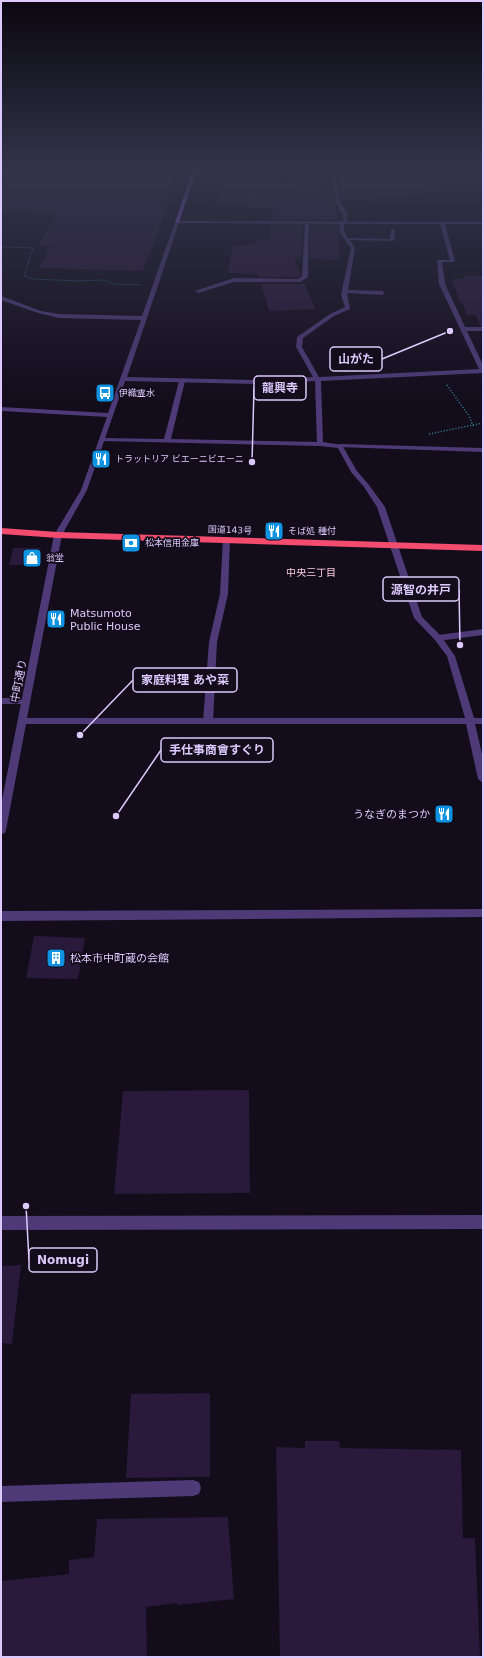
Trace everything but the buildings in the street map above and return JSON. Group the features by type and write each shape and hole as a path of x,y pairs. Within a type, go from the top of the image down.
{"highway":[{"name":"国道143号","path":"1,531 58,535 393,544 483,548"}],"street":[{"name":"中町通り","path":"1,830 58,535 84,490 168,249"},
{"path":"198,291 234,280 298,281 305,277 306,249"},
{"path":"320,444 318,380 298,347 300,337 332,315 348,308 344,291 353,249"},
{"path":"123,379 226,382 318,380 483,371 442,284 439,261 453,261 450,249"},
{"path":"344,291 382,293"},
{"path":"1,298 40,312 59,316 144,318"},
{"path":"463,329 483,329"},
{"path":"167,441 182,381"},
{"path":"1,409 110,415"},
{"path":"102,440 320,444 340,446 483,450"},
{"path":"340,446 354,472 367,486 381,507 418,618 438,638 451,656 470,721 483,779"},
{"path":"208,721 215,628 224,594 226,540"},
{"path":"438,638 483,632"},
{"path":"1,701 26,702"},
{"path":"22,721 483,721"},
{"path":"1,916 483,913"},
{"path":"1,1223 483,1222"},
{"path":"1,1494 193,1488"}],"path":[{"path":"33,249 24,276 34,279 78,281 104,280 114,284 142,285"},
{"path":"453,373 446,384 469,416 473,426"}],"place":[{"name":"山がた","path":"450,331"},
{"name":"伊織霊水","path":"105,393"},
{"name":"トラットリア ビエーニビエーニ","path":"101,459"},
{"name":"龍興寺","path":"252,462"},
{"name":"そば処 種付","path":"274,531"},
{"name":"松本信用金庫","path":"131,543"},
{"name":"翁堂","path":"32,558"},
{"name":"Matsumoto Public House","path":"56,619"},
{"name":"源智の井戸","path":"460,645"},
{"name":"家庭料理 あや菜","path":"80,735"},
{"name":"うなぎのまつか","path":"444,814"},
{"name":"手仕事商會すぐり","path":"116,816"},
{"name":"松本市中町蔵の会館","path":"56,958"},
{"name":"Nomugi","path":"26,1206"}],"district":[{"name":"中央三丁目","path":"311,572"}]}
